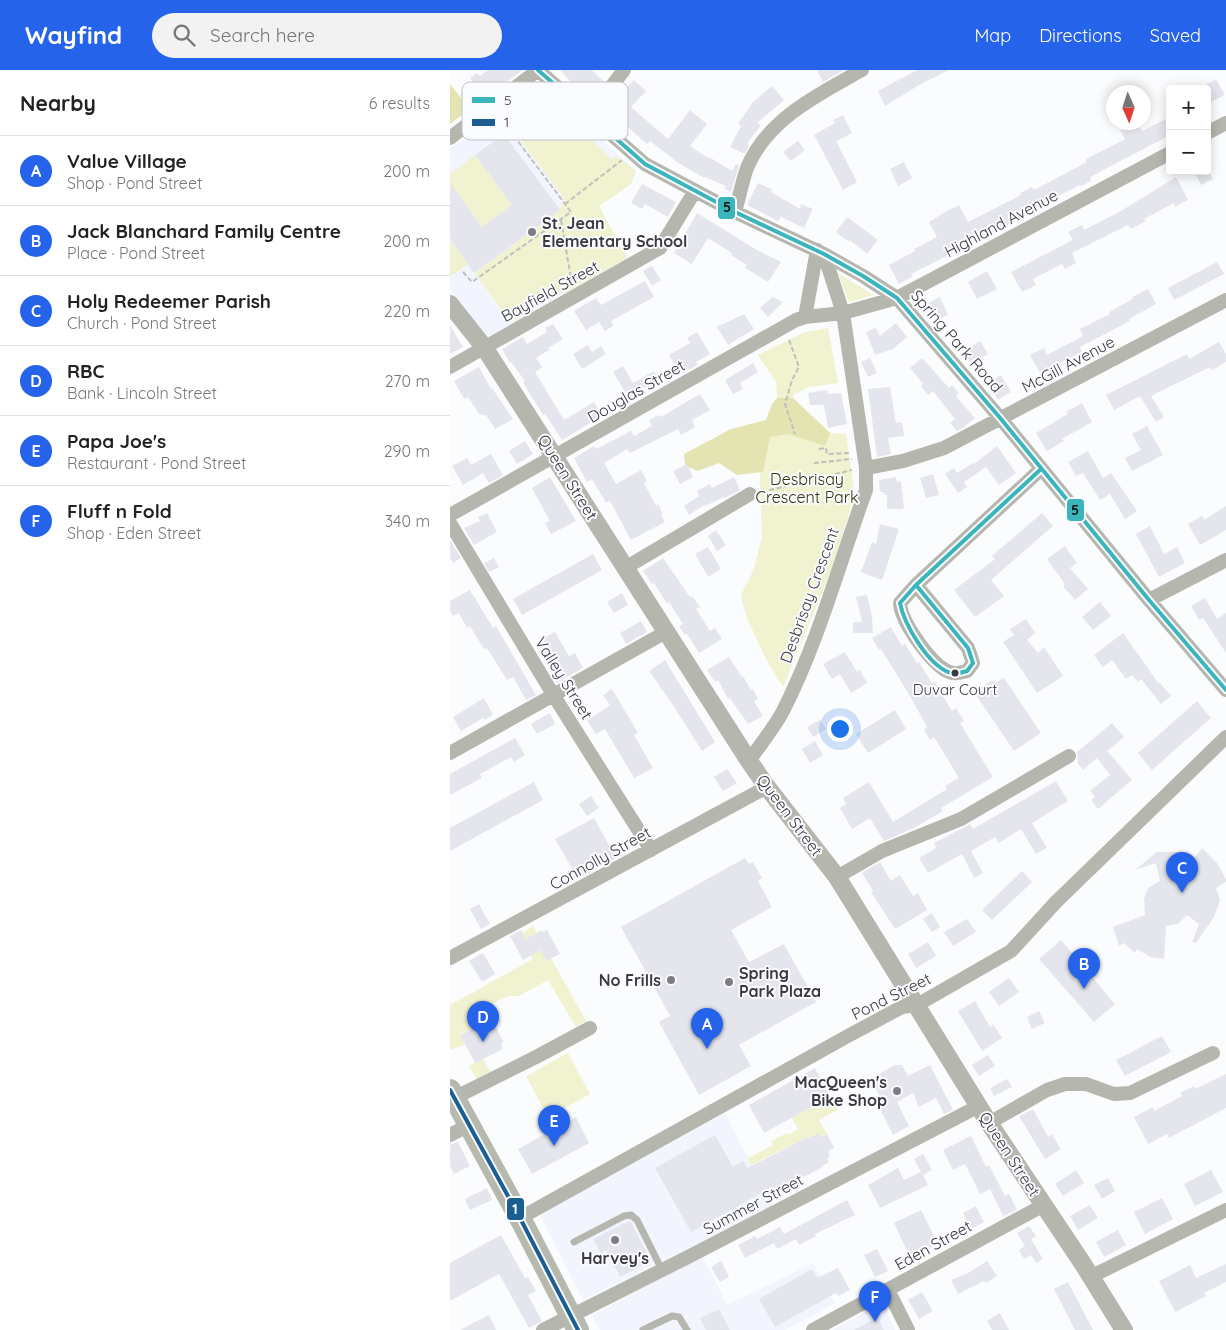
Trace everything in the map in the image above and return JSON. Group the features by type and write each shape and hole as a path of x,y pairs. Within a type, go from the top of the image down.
{"main road":[{"path":"452,1094 460,1130 520,1218 574,1323"}],"street":[{"path":"522,82 538,70"},
{"name":"Spring Park Road","path":"538,70 551,82"},
{"path":"615,82 624,70"},
{"path":"734,212 748,167 769,132 803,104 862,70"},
{"path":"1211,131 1226,123"},
{"path":"450,138 462,129"},
{"name":"Spring Park Road","path":"617,140 645,164 734,212 820,252 897,298 1001,419 1149,600 1226,690"},
{"name":"Highland Avenue","path":"843,313 897,298 1166,155"},
{"name":"Bayfield Street","path":"450,367 660,248 695,191"},
{"path":"805,317 820,252"},
{"name":"Desbrisay Crescent","path":"749,761 783,712 822,620 866,490 860,465 843,313 820,252"},
{"name":"McGill Avenue","path":"860,465 903,461 929,454 1001,419 1226,300"},
{"name":"Queen Street","path":"450,304 484,348 749,761 837,877 989,1122 1124,1330"},
{"name":"Douglas Street","path":"450,515 796,320 805,317 843,313"},
{"path":"916,585 968,648 972,664 967,671 955,674 945,670 913,635 900,612 900,603 916,585 1041,469"},
{"path":"625,568 750,494"},
{"name":"Valley Street","path":"450,523 554,696 652,850"},
{"path":"1149,600 1226,560"},
{"path":"450,753 666,632"},
{"name":"Pond Street","path":"520,1218 846,1037 902,1007 917,1005 1011,951 1056,902 1226,737"},
{"path":"837,877 882,851 961,819 1069,756"},
{"name":"Connolly Street","path":"450,958 767,787"},
{"path":"452,1094 538,1056 590,1028"},
{"path":"989,1122 1047,1090 1065,1084 1086,1084 1114,1094 1130,1094 1213,1053"},
{"name":"Summer Street","path":"543,1330 574,1323 662,1270 979,1106"},
{"name":"Eden Street","path":"813,1330 1044,1205"},
{"path":"1090,1277 1226,1210"},
{"path":"888,1290 908,1330"}],"lane":[{"path":"574,1242 624,1216 631,1215 637,1220 662,1270"},
{"path":"644,1330 672,1316 679,1318 687,1330"}],"path":[{"path":"464,272 472,282 571,212 517,140"},
{"path":"565,204 625,157"},
{"path":"561,219 573,289"},
{"path":"789,340 799,366 792,380 785,404 795,434"},
{"path":"819,449 826,448 827,454 856,452"},
{"path":"814,463 860,465"},
{"path":"750,494 860,465"}],"shaded area":[{"name":"St. Jean Elementary School","path":"462,140 602,140 636,171 631,184 599,206 627,258 492,335 484,334 450,288 450,149"},
{"path":"725,1113 773,1206 583,1300 540,1214"},
{"path":"703,1257 727,1305 813,1263 835,1303 786,1330 600,1330 592,1315"},
{"path":"882,1303 895,1330 833,1330"}],"green space":[{"path":"450,84 462,99 462,115 450,124"},
{"path":"520,140 592,140 612,159 616,156 636,171 631,184 599,206 627,258 510,322 475,273 560,210 564,198"},
{"path":"475,155 512,205 482,227 450,183 450,174"},
{"path":"450,239 468,264 450,277"},
{"path":"838,273 873,295 874,295 849,302"},
{"name":"Desbrisay Crescent Park","path":"828,328 838,383 809,387 793,395 793,416 801,423 818,421 830,433 846,434 854,490 850,510 832,569 783,687 766,659 746,616 741,595 754,569 762,536 760,490 761,447 764,433 780,428 776,382 758,355 805,332"},
{"path":"777,398 793,398 830,433 825,446 788,434 770,437 763,472 737,475 719,463 698,471 685,466 684,454 731,429 766,420 772,404"},
{"path":"533,926 586,1021 576,1027 548,980 519,996 509,996 493,1003 494,1011 474,1020 478,1025 460,1034 465,1044 450,1050 450,1005 533,959 519,934"},
{"path":"568,1053 590,1094 548,1117 526,1076"},
{"path":"483,1059 491,1072 477,1079 469,1066"},
{"path":"830,1097 838,1110 819,1120 827,1134 821,1137 808,1137 751,1165 748,1158 773,1145 771,1141 798,1129 792,1118"}],"building":[{"path":"488,70 523,70 507,82 473,82 470,78 477,73 480,76"},
{"path":"560,70 592,70 604,82 571,82"},
{"path":"817,70 844,70 823,82"},
{"path":"917,70 949,70 919,85 885,106 878,91"},
{"path":"1216,79 1225,95 1211,102 1211,85 1205,85"},
{"path":"634,80 646,91 631,107 668,139 690,110 707,124 690,146 732,171 736,164 739,165 731,192 724,189 726,186 704,178 677,162 650,141 647,144 628,127 628,86"},
{"path":"772,86 784,100 757,123 761,125 747,144 749,145 745,154 730,147 741,126 738,124 753,102"},
{"path":"843,115 852,133 836,141 857,182 843,190 814,135 835,123 833,120"},
{"path":"1166,119 1166,137 1090,177 1091,181 1052,199 1050,196 1022,211 1024,216 988,235 985,231 950,249 953,253 911,274 913,276 899,284 889,265 937,237 929,222 945,212 959,205 968,222 1021,195 1020,193 1032,187 1034,190 1087,162 1086,159 1125,139 1120,130 1151,130 1151,126"},
{"path":"496,140 508,140 560,210 474,273 450,239 450,183 482,227 512,205 475,155"},
{"path":"798,141 805,150 791,161 783,152"},
{"path":"904,162 912,178 898,186 890,169"},
{"path":"1196,175 1211,175 1213,179 1201,185"},
{"path":"1176,177 1188,200 1175,207 1174,203 1144,219 1146,221 1131,229 1128,225 1072,253 1076,263 1065,269 1062,264 1033,279 1036,285 1022,292 1011,272 1073,240 1068,232 1082,225 1084,230 1121,211"},
{"path":"758,183 773,190 771,192 800,209 801,204 813,209 804,228 781,217 778,221 747,205"},
{"path":"642,184 676,202 668,217 645,204 642,209 631,203"},
{"path":"697,213 757,250 781,262 768,282 745,268 747,265 708,238 692,264 674,253"},
{"path":"847,217 878,240 867,254 850,240 849,242 836,232"},
{"path":"1217,262 1224,274 1174,300 1168,288"},
{"path":"652,266 661,280 652,286 643,271"},
{"path":"987,271 997,289 977,299 968,282"},
{"path":"645,281 654,297 611,321 613,326 605,331 599,322 586,330 574,311 596,298 601,305"},
{"path":"1148,289 1156,304 1129,319 1130,321 1080,347 1082,352 1040,373 1030,355 1044,348 1047,355 1083,336 1080,329 1110,314 1109,312"},
{"path":"773,297 783,302 768,317 760,308"},
{"path":"940,297 948,315 936,321 928,303"},
{"path":"744,314 754,329 728,345 717,327"},
{"path":"896,323 907,337 893,349 875,355 866,332 876,328 880,336"},
{"path":"553,324 563,339 536,358 542,367 535,372 564,420 594,402 603,417 562,440 545,414 543,415 523,383 525,381 510,363 502,349 523,337 527,344 547,332 545,328"},
{"path":"450,325 463,347 450,354"},
{"path":"697,332 710,354 696,362 698,365 680,374 669,355 690,343 687,338"},
{"path":"980,341 988,354 971,364 964,351"},
{"path":"1219,342 1226,354 1226,362 1212,370 1210,367 1151,396 1164,417 1156,422 1140,396 1114,410 1106,395 1187,354 1189,359"},
{"path":"588,345 592,352 601,346 606,354 582,369 573,354"},
{"path":"870,358 877,373 868,377 861,362"},
{"path":"922,358 949,388 952,385 959,393 956,396 975,418 963,428 957,431 950,423 955,419 933,391 928,395 921,386 923,384 910,368"},
{"path":"753,363 758,372 740,383 743,389 733,394 725,380"},
{"path":"623,366 633,383 654,371 662,383 652,389 649,385 628,397 613,372"},
{"path":"479,367 491,389 513,419 495,429 486,415 480,415 468,397 464,399 454,381"},
{"path":"1001,375 1011,392 998,400 988,383"},
{"path":"890,387 896,423 902,422 904,436 888,438 891,454 877,457 868,389"},
{"path":"827,390 828,394 841,393 847,424 828,428 824,405 810,405 808,393"},
{"path":"700,394 710,410 692,420 695,427 681,435 678,429 630,453 627,449 604,463 616,484 641,470 647,481 644,483 656,506 658,504 663,514 661,515 665,522 631,540 610,501 606,503 592,479 587,482 574,458 594,446 596,449 631,431 634,436 652,426 649,420 659,415 661,417"},
{"path":"1082,403 1092,422 1062,439 1064,441 1047,451 1036,433 1068,414 1066,412"},
{"path":"1147,426 1163,455 1132,471 1125,458 1141,450 1132,434"},
{"path":"525,441 533,454 517,464 509,451"},
{"path":"997,446 1016,473 999,485 986,467 964,482 967,487 958,493 945,474 954,468 957,473 974,464"},
{"path":"1088,451 1103,478 1111,473 1137,511 1125,519 1110,494 1100,500 1083,473 1076,476 1068,462"},
{"path":"491,454 503,475 489,483 483,473 463,485 452,466 467,458 471,465"},
{"path":"687,464 693,477 680,484 673,471"},
{"path":"933,474 939,495 926,498 920,478"},
{"path":"550,477 576,521 551,534 545,523 550,521 532,488"},
{"path":"734,477 740,490 725,498 704,505 689,515 684,506 699,496 697,491 710,484 712,488"},
{"path":"896,477 897,482 901,481 904,509 887,509 887,495 880,492 879,480"},
{"path":"1226,506 1226,530 1200,545 1188,524 1202,516 1204,520"},
{"path":"487,513 497,532 474,545 464,528 480,521 478,517"},
{"path":"1042,513 1053,526 991,580 1004,596 975,617 954,590 995,559 992,556"},
{"path":"880,524 899,529 882,580 861,572 872,542 876,544"},
{"path":"1150,526 1164,554 1177,547 1185,563 1159,577 1136,534"},
{"path":"716,530 726,545 717,551 708,536"},
{"path":"450,540 461,558 453,563 450,558"},
{"path":"1065,546 1077,563 1070,568 1088,589 1075,600 1063,586 1065,584 1047,559"},
{"path":"708,547 721,569 708,577 695,554"},
{"path":"593,554 602,570 522,615 513,599"},
{"path":"494,558 499,567 489,572 484,563"},
{"path":"663,558 690,597 692,596 700,607 696,609 710,631 715,628 722,639 699,653 687,634 685,635 679,626 683,624 669,602 667,604 654,583 652,584 643,571"},
{"path":"470,590 493,628 496,626 536,695 526,700 513,677 507,680 487,648 484,649 470,626 467,628 459,613 453,616 450,611 450,601"},
{"path":"622,593 628,605 614,613 607,602"},
{"path":"867,595 872,616 873,633 853,633 853,622 862,622 856,597"},
{"path":"1205,598 1217,619 1226,613 1226,653 1203,618 1199,620 1191,606"},
{"path":"1100,602 1111,616 1093,630 1082,617"},
{"path":"1026,619 1035,633 1027,640 1038,653 1044,647 1063,676 1037,693 1003,642 1014,635 1010,629"},
{"path":"641,621 647,632 626,644 620,633"},
{"path":"891,627 902,646 905,644 932,683 934,681 952,711 956,708 964,721 960,723 993,777 941,808 943,811 914,828 884,841 870,818 852,829 840,808 846,804 843,798 869,782 893,822 947,789 945,786 959,778 934,737 930,740 924,730 927,727 910,696 872,638"},
{"path":"555,632 569,656 575,653 583,668 557,683 549,668 552,666 538,641"},
{"path":"1123,633 1159,684 1171,696 1161,704 1141,679 1138,682 1132,675 1126,679 1112,660 1103,667 1094,655"},
{"path":"845,652 857,672 860,670 867,683 851,693 840,674 832,679 823,664"},
{"path":"729,657 751,690 753,689 758,699 754,701 763,716 748,724 730,698 728,699 718,680 715,682 707,670"},
{"path":"665,660 715,742 702,751 649,671"},
{"path":"1004,678 1041,733 1014,751 974,692 992,680 995,683"},
{"path":"612,689 638,733 634,735 653,768 634,778 605,729 596,734 587,721 610,705 603,695"},
{"path":"484,698 493,715 484,720 483,718 461,731 453,717"},
{"path":"1197,701 1211,718 1152,770 1138,753"},
{"path":"895,710 906,729 868,753 856,734"},
{"path":"550,713 555,724 537,734 531,724"},
{"path":"820,720 826,729 813,737 807,727"},
{"path":"1112,723 1124,737 1107,751 1132,780 1098,809 1091,800 1095,797 1090,791 1110,775 1097,758 1083,770 1077,762 1077,752"},
{"path":"515,738 525,755 514,762 511,757 480,774 482,778 450,795 450,774"},
{"path":"815,741 823,755 810,763 802,749"},
{"path":"727,769 737,783 723,791 714,777"},
{"path":"1056,781 1068,801 1032,823 1047,848 1036,854 1021,829 999,843 995,837 971,851 983,873 974,878 962,854 928,873 919,858 936,848 934,843 970,824 973,829"},
{"path":"534,782 543,800 450,851 450,828"},
{"path":"591,796 599,808 587,816 579,804"},
{"path":"594,818 616,858 578,879 555,839"},
{"path":"1202,848 1217,863 1226,882 1216,888 1220,900 1218,907 1214,917 1196,943 1192,942 1199,924 1187,915 1178,924 1166,926 1164,959 1150,957 1137,949 1135,953 1124,943 1119,946 1113,927 1145,915 1144,899 1148,888 1160,881 1156,863 1135,870 1157,852 1178,852 1193,860"},
{"name":"Spring Park Plaza","path":"745,858 749,864 753,862 762,878 758,881 772,907 731,930 749,962 784,944 816,1002 739,1045 751,1066 699,1095 659,1022 670,1016 621,927"},
{"path":"880,862 891,881 900,875 913,896 918,893 927,910 895,929 871,892 873,891 862,873"},
{"path":"1022,871 1032,882 992,920 982,910"},
{"path":"479,904 490,924 481,929 470,909"},
{"path":"932,913 940,927 932,932 923,919"},
{"path":"967,919 976,932 953,946 944,932"},
{"path":"521,930 526,939 542,930 543,932 547,930 560,954 546,961 541,950 523,960 510,936"},
{"path":"1061,940 1115,1004 1094,1022 1039,959"},
{"path":"928,942 936,956 916,968 908,954"},
{"path":"482,953 495,974 482,982 469,961"},
{"path":"1009,978 1019,992 999,1006 989,992"},
{"path":"975,1001 990,1027 993,1024 1002,1038 982,1051 958,1011"},
{"path":"1039,1011 1045,1023 1032,1029 1027,1017"},
{"path":"491,1018 503,1041 501,1045 503,1049 475,1063 460,1035"},
{"path":"1162,1036 1171,1052 1125,1076 1116,1060"},
{"path":"988,1055 995,1066 979,1076 972,1065"},
{"name":"MacQueen's Bike Shop","path":"895,1065 902,1065 908,1076 930,1065 953,1110 944,1114 936,1098 919,1107 913,1093 897,1102 909,1126 893,1135 880,1109 885,1106 870,1079"},
{"path":"815,1068 830,1097 764,1133 749,1105"},
{"path":"1226,1074 1226,1108 1169,1138 1167,1134 1148,1144 1134,1117 1153,1107 1154,1111 1182,1096 1180,1093 1194,1086 1195,1089"},
{"path":"1007,1079 1012,1087 994,1096 990,1088"},
{"path":"1033,1109 1048,1137 1052,1134 1061,1149 1045,1159 1019,1116"},
{"path":"576,1117 589,1143 532,1174 518,1149"},
{"path":"819,1133 821,1137 827,1134 834,1148 828,1151 830,1157 827,1158 829,1162 823,1167 786,1186 785,1184 775,1189 774,1186 691,1232 655,1168 715,1135 733,1167 743,1161 747,1168"},
{"path":"971,1136 986,1167 989,1165 1005,1196 1009,1194 1017,1210 1003,1216 990,1189 980,1194 965,1164 953,1170 943,1150"},
{"path":"458,1142 470,1166 454,1174 450,1166 450,1145"},
{"path":"923,1154 932,1170 923,1175 928,1185 880,1208 868,1185 898,1168 904,1180 921,1172 914,1159"},
{"path":"1076,1170 1084,1183 1063,1196 1055,1184"},
{"path":"1211,1170 1223,1192 1195,1206 1184,1184"},
{"path":"1108,1178 1115,1191 1102,1199 1094,1185"},
{"path":"487,1188 492,1200 470,1210 465,1199"},
{"path":"1162,1198 1173,1219 1145,1234 1134,1212"},
{"path":"847,1200 855,1215 815,1234 816,1236 799,1245 796,1239 777,1249 774,1243 745,1258 738,1245 755,1236 757,1239 780,1227 784,1234"},
{"path":"1090,1205 1098,1218 1078,1230 1070,1216"},
{"path":"976,1206 984,1222 971,1229 963,1213"},
{"path":"921,1210 938,1244 910,1257 894,1223"},
{"path":"629,1221 651,1261 620,1277 606,1250 601,1253 593,1239"},
{"path":"1029,1226 1036,1236 1031,1239 1043,1259 1036,1263 1031,1255 1024,1259 1019,1250 1025,1246 1017,1233"},
{"path":"1118,1230 1126,1245 1104,1257 1096,1242"},
{"path":"501,1235 525,1278 528,1277 536,1291 528,1295 542,1321 529,1328 499,1274 450,1301 450,1263"},
{"path":"877,1249 888,1271 875,1277 864,1255"},
{"path":"721,1261 729,1277 720,1282 711,1267"},
{"path":"987,1261 997,1276 986,1283 984,1281 958,1294 951,1280 968,1273"},
{"path":"1226,1264 1226,1282 1204,1293 1206,1296 1175,1312 1159,1281 1190,1265 1196,1278"},
{"path":"838,1268 850,1290 838,1296 836,1293 775,1327 759,1299 812,1269 817,1278"},
{"path":"1068,1282 1093,1330 1075,1330 1054,1289"},
{"path":"922,1292 933,1311 919,1319 908,1300"},
{"path":"719,1309 730,1330 706,1330 700,1318"},
{"path":"1000,1313 1009,1330 992,1330 987,1321"},
{"path":"489,1315 496,1330 460,1330 475,1322"},
{"path":"878,1318 884,1330 853,1330"}],"transit line":[{"name":"5","path":"538,70 552,82"},
{"name":"5","path":"618,140 645,164 735,212 824,254 897,298 1001,419 1149,600 1226,690"},
{"name":"5","path":"916,585 1041,469"},
{"name":"5","path":"916,585 968,648 973,663 967,671 953,673 940,667 925,652 911,632 900,603 916,585"},
{"name":"1","path":"450,1090 520,1218 578,1330"}],"place":[{"name":"St. Jean Elementary School","path":"532,232"},
{"name":"Duvar Court","path":"955,673"},
{"name":"Holy Redeemer Parish","path":"1182,893"},
{"name":"No Frills","path":"671,980"},
{"name":"Spring Park Plaza","path":"729,982"},
{"name":"Jack Blanchard Family Centre","path":"1084,989"},
{"name":"RBC","path":"483,1042"},
{"name":"Value Village","path":"707,1049"},
{"name":"MacQueen's Bike Shop","path":"897,1091"},
{"name":"Papa Joe's","path":"554,1146"},
{"name":"Harvey's","path":"615,1240"},
{"name":"Fluff n Fold","path":"875,1322"}]}
